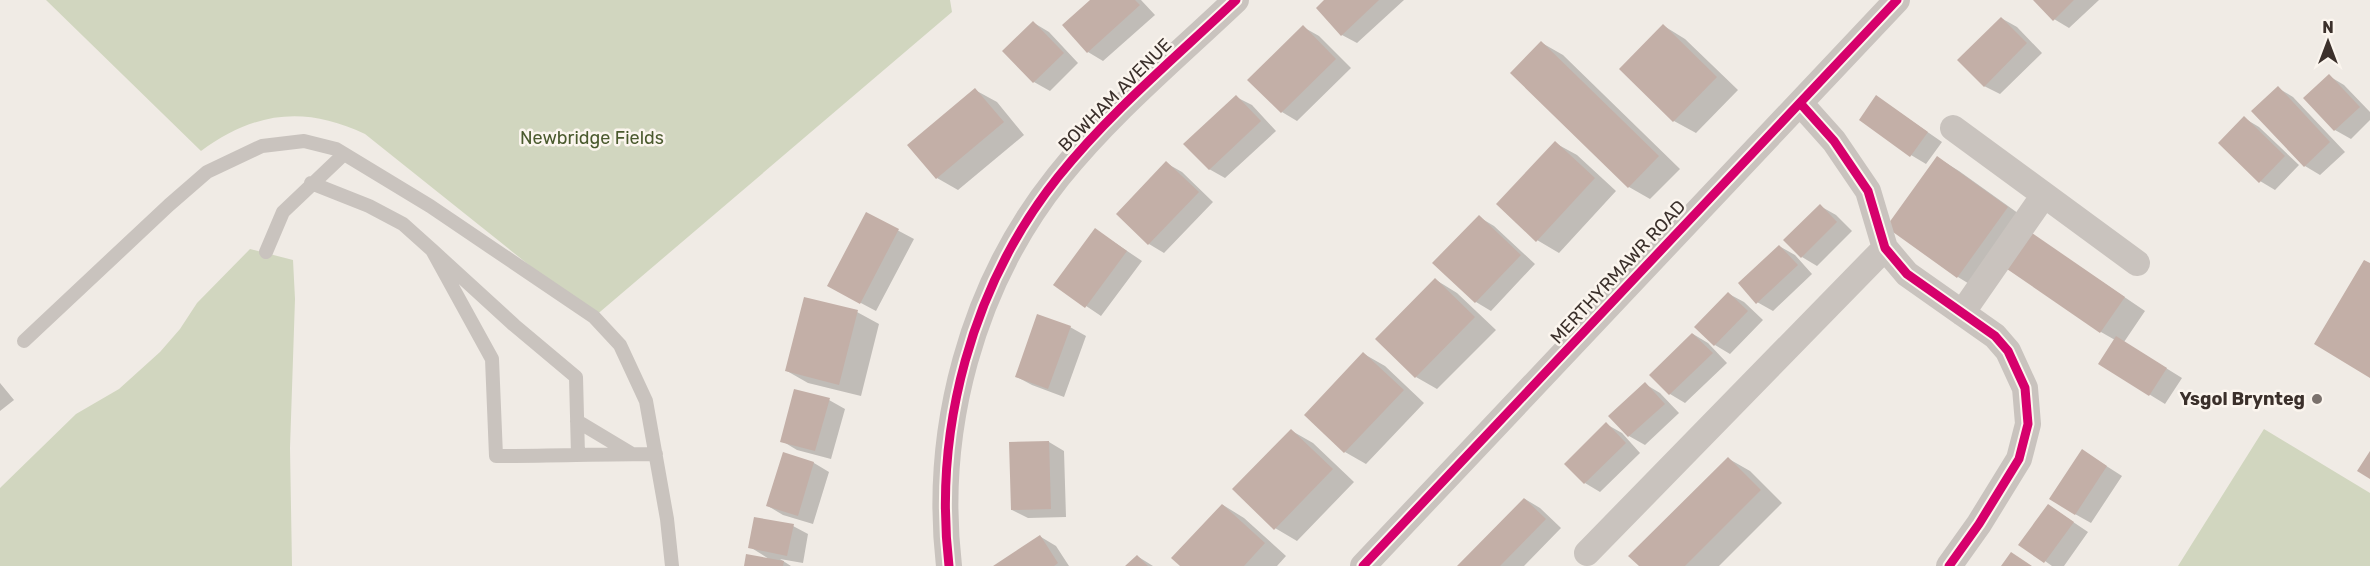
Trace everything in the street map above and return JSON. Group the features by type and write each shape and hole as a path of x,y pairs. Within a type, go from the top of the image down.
{"street":[{"name":"BOWHAM AVENUE","path":"949,566 945,512 950,430 971,340 1008,254 1059,177 1116,114 1236,0"},
{"name":"MERTHYRMAWR ROAD","path":"1363,566 1897,0"},
{"path":"1800,103 1834,141 1868,191 1885,249 1907,274 1988,330 2008,351 2025,388 2028,424 2019,459 1949,566"},
{"path":"1953,128 2137,263"},
{"path":"1962,313 2044,195"},
{"path":"1587,553 1885,249"}],"lane":[{"path":"24,341 207,172 262,146 304,141 336,149 430,206 594,317 620,345 646,401 667,519 672,566"},
{"path":"266,252 283,212 344,154"},
{"path":"311,183 369,206 403,224 514,325 576,377 578,455"},
{"path":"432,250 492,358 496,456 656,454"},
{"path":"577,422 632,454"}],"green space":[{"name":"Newbridge Fields","path":"46,0 950,0 952,12 594,317 365,134 321,119 300,116 280,117 240,128 201,151"},
{"path":"250,249 293,260 295,299 290,448 292,566 0,566 0,488 76,414 119,389 160,352 180,329 197,303"},
{"path":"2264,429 2370,493 2370,566 2178,566"}],"building":[{"path":"1090,0 1135,0 1140,5 1087,53 1062,25"},
{"path":"1324,0 1379,0 1341,36 1316,8"},
{"path":"2033,0 2074,0 2053,21"},
{"path":"2001,17 2027,43 1984,87 1957,60"},
{"path":"1033,21 1064,53 1033,83 1002,51"},
{"path":"1663,24 1717,77 1673,122 1619,69"},
{"path":"1303,25 1336,59 1281,113 1247,80"},
{"path":"1541,41 1659,156 1628,188 1510,73"},
{"path":"2329,74 2360,107 2334,131 2303,98"},
{"path":"2278,86 2330,142 2304,167 2251,111"},
{"path":"975,88 1004,122 936,179 907,145"},
{"path":"1236,95 1261,121 1209,170 1183,144"},
{"path":"1876,95 1928,132 1910,157 1859,120"},
{"path":"2244,116 2285,156 2259,183 2218,143"},
{"path":"1555,141 1595,178 1536,242 1496,204"},
{"path":"1937,156 2008,207 1957,278 1886,227"},
{"path":"1166,161 1199,192 1148,245 1116,214"},
{"path":"1820,204 1837,222 1801,258 1783,240"},
{"path":"866,212 899,229 860,304 827,286"},
{"path":"1479,215 1521,255 1475,303 1432,263"},
{"path":"1095,228 1127,251 1085,308 1053,285"},
{"path":"2032,233 2125,297 2100,333 2007,269"},
{"path":"1779,245 1798,265 1756,304 1738,283"},
{"path":"2364,260 2370,263 2370,378 2314,344"},
{"path":"1435,278 1475,317 1415,378 1375,339"},
{"path":"1728,292 1748,311 1714,346 1694,327"},
{"path":"804,297 858,310 839,385 785,371"},
{"path":"1037,314 1071,326 1048,389 1015,377"},
{"path":"1692,333 1713,353 1669,395 1649,375"},
{"path":"2116,336 2167,368 2149,396 2098,364"},
{"path":"1363,352 1404,390 1344,453 1304,415"},
{"path":"1645,382 1665,404 1628,437 1608,416"},
{"path":"794,389 830,398 815,451 780,442"},
{"path":"1606,422 1626,443 1584,484 1564,464"},
{"path":"1291,429 1333,469 1274,530 1232,489"},
{"path":"1049,441 1051,509 1011,510 1009,442"},
{"path":"2082,449 2107,466 2075,515 2049,499"},
{"path":"2370,451 2370,479 2357,471"},
{"path":"783,452 814,462 798,516 766,506"},
{"path":"1728,457 1761,490 1685,566 1639,566 1628,556"},
{"path":"1524,498 1546,519 1500,566 1457,566"},
{"path":"1222,504 1265,543 1244,566 1180,566 1171,558"},
{"path":"2048,504 2074,522 2044,563 2018,545"},
{"path":"754,517 794,524 787,556 748,548"},
{"path":"1040,535 1058,563 1054,566 993,566"},
{"path":"2011,552 2032,566 2001,566"},
{"path":"746,554 784,561 783,566 744,566"},
{"path":"1137,555 1148,566 1125,566"}],"cycle path":[{"path":"949,566 946,514 947,463 954,411 965,361 982,311 1002,264 1028,219 1078,153 1144,86 1236,0"},
{"path":"1363,566 1897,0"},
{"path":"1800,103 1834,141 1868,191 1885,248 1907,274 1995,336 2008,351 2025,388 2028,424 2019,459 1979,524 1949,566"}],"place":[{"name":"Ysgol Brynteg","path":"2317,399"}]}
